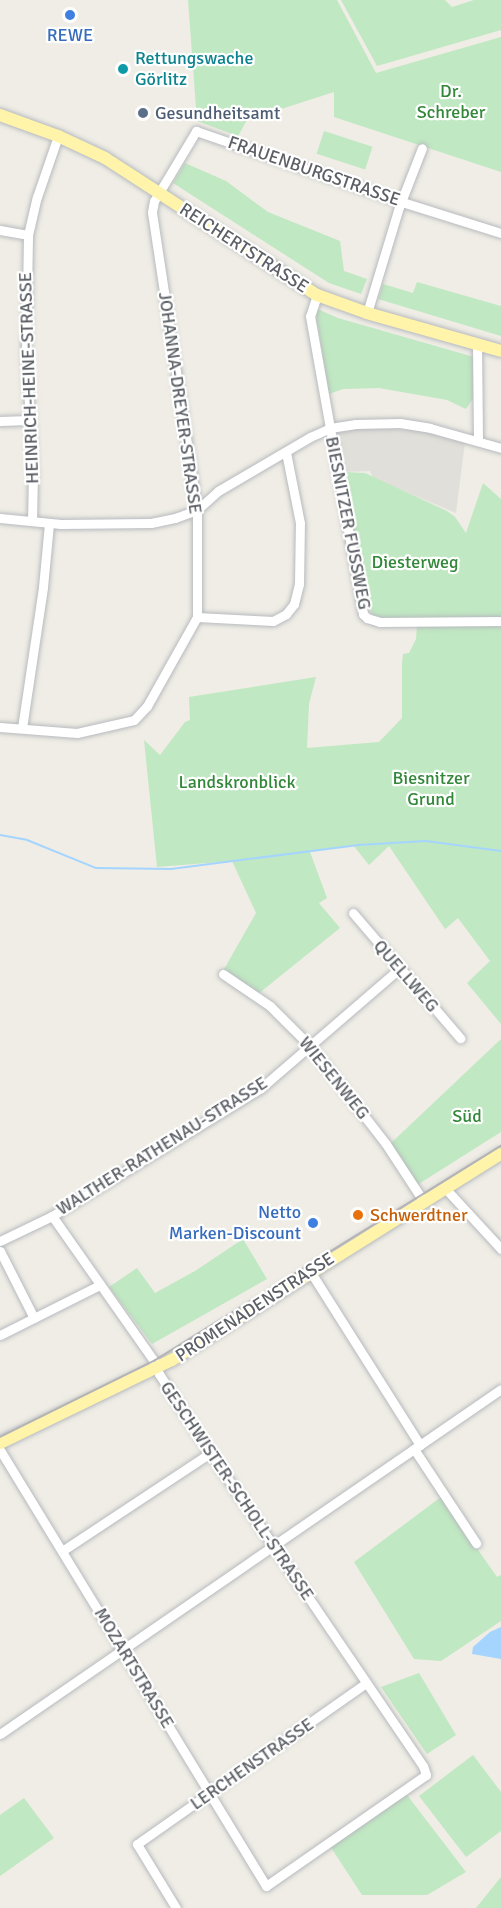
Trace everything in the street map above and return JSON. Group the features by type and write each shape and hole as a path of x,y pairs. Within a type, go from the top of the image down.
{"main road":[{"name":"REICHERTSTRASSE","path":"0,115 58,136 105,158 317,295 367,314 501,351"},
{"name":"PROMENADENSTRASSE","path":"0,1443 157,1369 234,1323 310,1271 501,1154"}],"street":[{"name":"FRAUENBURGSTRASSE","path":"159,192 195,131 402,202 501,233"},
{"name":"HEINRICH-HEINE-STRASSE","path":"32,521 33,474 26,351 28,235 37,197 58,136"},
{"path":"367,314 402,202 422,148"},
{"name":"JOHANNA-DREYER-STRASSE","path":"159,192 152,212 197,510 197,617"},
{"path":"0,230 28,235"},
{"name":"BIESNITZER FUSSWEG","path":"317,295 310,316 363,614 367,618 380,622 501,621"},
{"path":"477,344 478,441"},
{"path":"0,422 29,420"},
{"path":"0,518 49,524 151,523 197,510 218,491 330,428 356,424 400,423 501,448"},
{"path":"0,727 77,733 134,720 147,706 197,617 273,621 286,614 294,604 299,584 300,523 286,452"},
{"path":"22,728 45,577 49,524"},
{"name":"QUELLWEG","path":"353,913 460,1038"},
{"name":"WALTHER-RATHENAU-STRASSE","path":"0,1241 52,1215 261,1088 399,969"},
{"name":"WIESENWEG","path":"223,974 270,1006 309,1046 386,1144 424,1202"},
{"path":"445,1188 501,1249"},
{"name":"GESCHWISTER-SCHOLL-STRASSE","path":"52,1215 151,1357 210,1453 423,1766 426,1775 266,1886"},
{"path":"0,1251 34,1318"},
{"path":"310,1271 476,1543"},
{"path":"0,1335 100,1285"},
{"path":"0,1734 501,1390"},
{"name":"MOZARTSTRASSE","path":"0,1450 266,1886"},
{"path":"62,1551 210,1453"},
{"name":"LERCHENSTRASSE","path":"176,1908 137,1844 366,1683"}],"shaded area":[{"path":"356,427 428,431 465,442 456,513 373,478 370,471 342,472 337,430"}],"green space":[{"name":"Dr. Schreber","path":"188,0 337,0 376,73 501,37 501,172 334,117 334,92 247,120 238,136 197,121"},
{"path":"341,0 445,0 452,7 474,0 501,0 501,30 377,66"},
{"path":"324,131 373,147 365,170 317,154"},
{"path":"185,163 226,181 268,212 340,241 344,271 367,279 361,294 329,283 173,183"},
{"path":"417,282 501,306 501,336 378,299 383,284 413,293"},
{"path":"315,308 338,318 474,357 474,397 466,409 447,400 379,388 343,389 329,394"},
{"name":"Diesterweg","path":"342,472 365,473 447,511 455,517 466,533 483,483 501,499 501,618 385,620 374,616 365,602"},
{"path":"417,624 501,625 501,1024 467,983 490,961 458,918 445,929 389,846 369,865 353,845 310,852 327,898 319,903 340,928 258,994 223,971 256,913 232,861 157,867 144,740 160,755 185,722 190,720 189,697 316,677 309,704 307,748 379,742 402,718 403,654 409,653 416,639"},
{"name":"Süd","path":"501,1039 501,1132 417,1185 390,1144"},
{"path":"243,1239 267,1279 152,1344 109,1287 137,1268 155,1293 195,1271"},
{"path":"441,1497 497,1577 501,1575 501,1621 441,1661 414,1659 354,1562"},
{"path":"419,1673 456,1735 427,1754 381,1687"},
{"path":"473,1755 501,1792 501,1831 466,1857 419,1796"},
{"path":"407,1795 466,1872 427,1895 362,1895 330,1846"},
{"path":"24,1798 54,1838 0,1876 0,1815"},
{"path":"501,1877 501,1908 476,1908"}],"water":[{"path":"501,1627 501,1659 472,1654 473,1647 490,1632"}],"waterway":[{"path":"0,835 27,840 96,868 171,869 358,845 426,841 501,851"}],"tram line":[{"path":"0,1437 154,1361 501,1146"}],"place":[{"name":"REWE","path":"70,15"},
{"name":"Rettungswache Görlitz","path":"123,69"},
{"name":"Gesundheitsamt","path":"143,113"},
{"name":"Schwerdtner","path":"358,1215"},
{"name":"Netto Marken-Discount","path":"313,1223"}],"park label":[{"name":"Landskronblick","path":"237,782"},
{"name":"Biesnitzer Grund","path":"431,789"}]}
